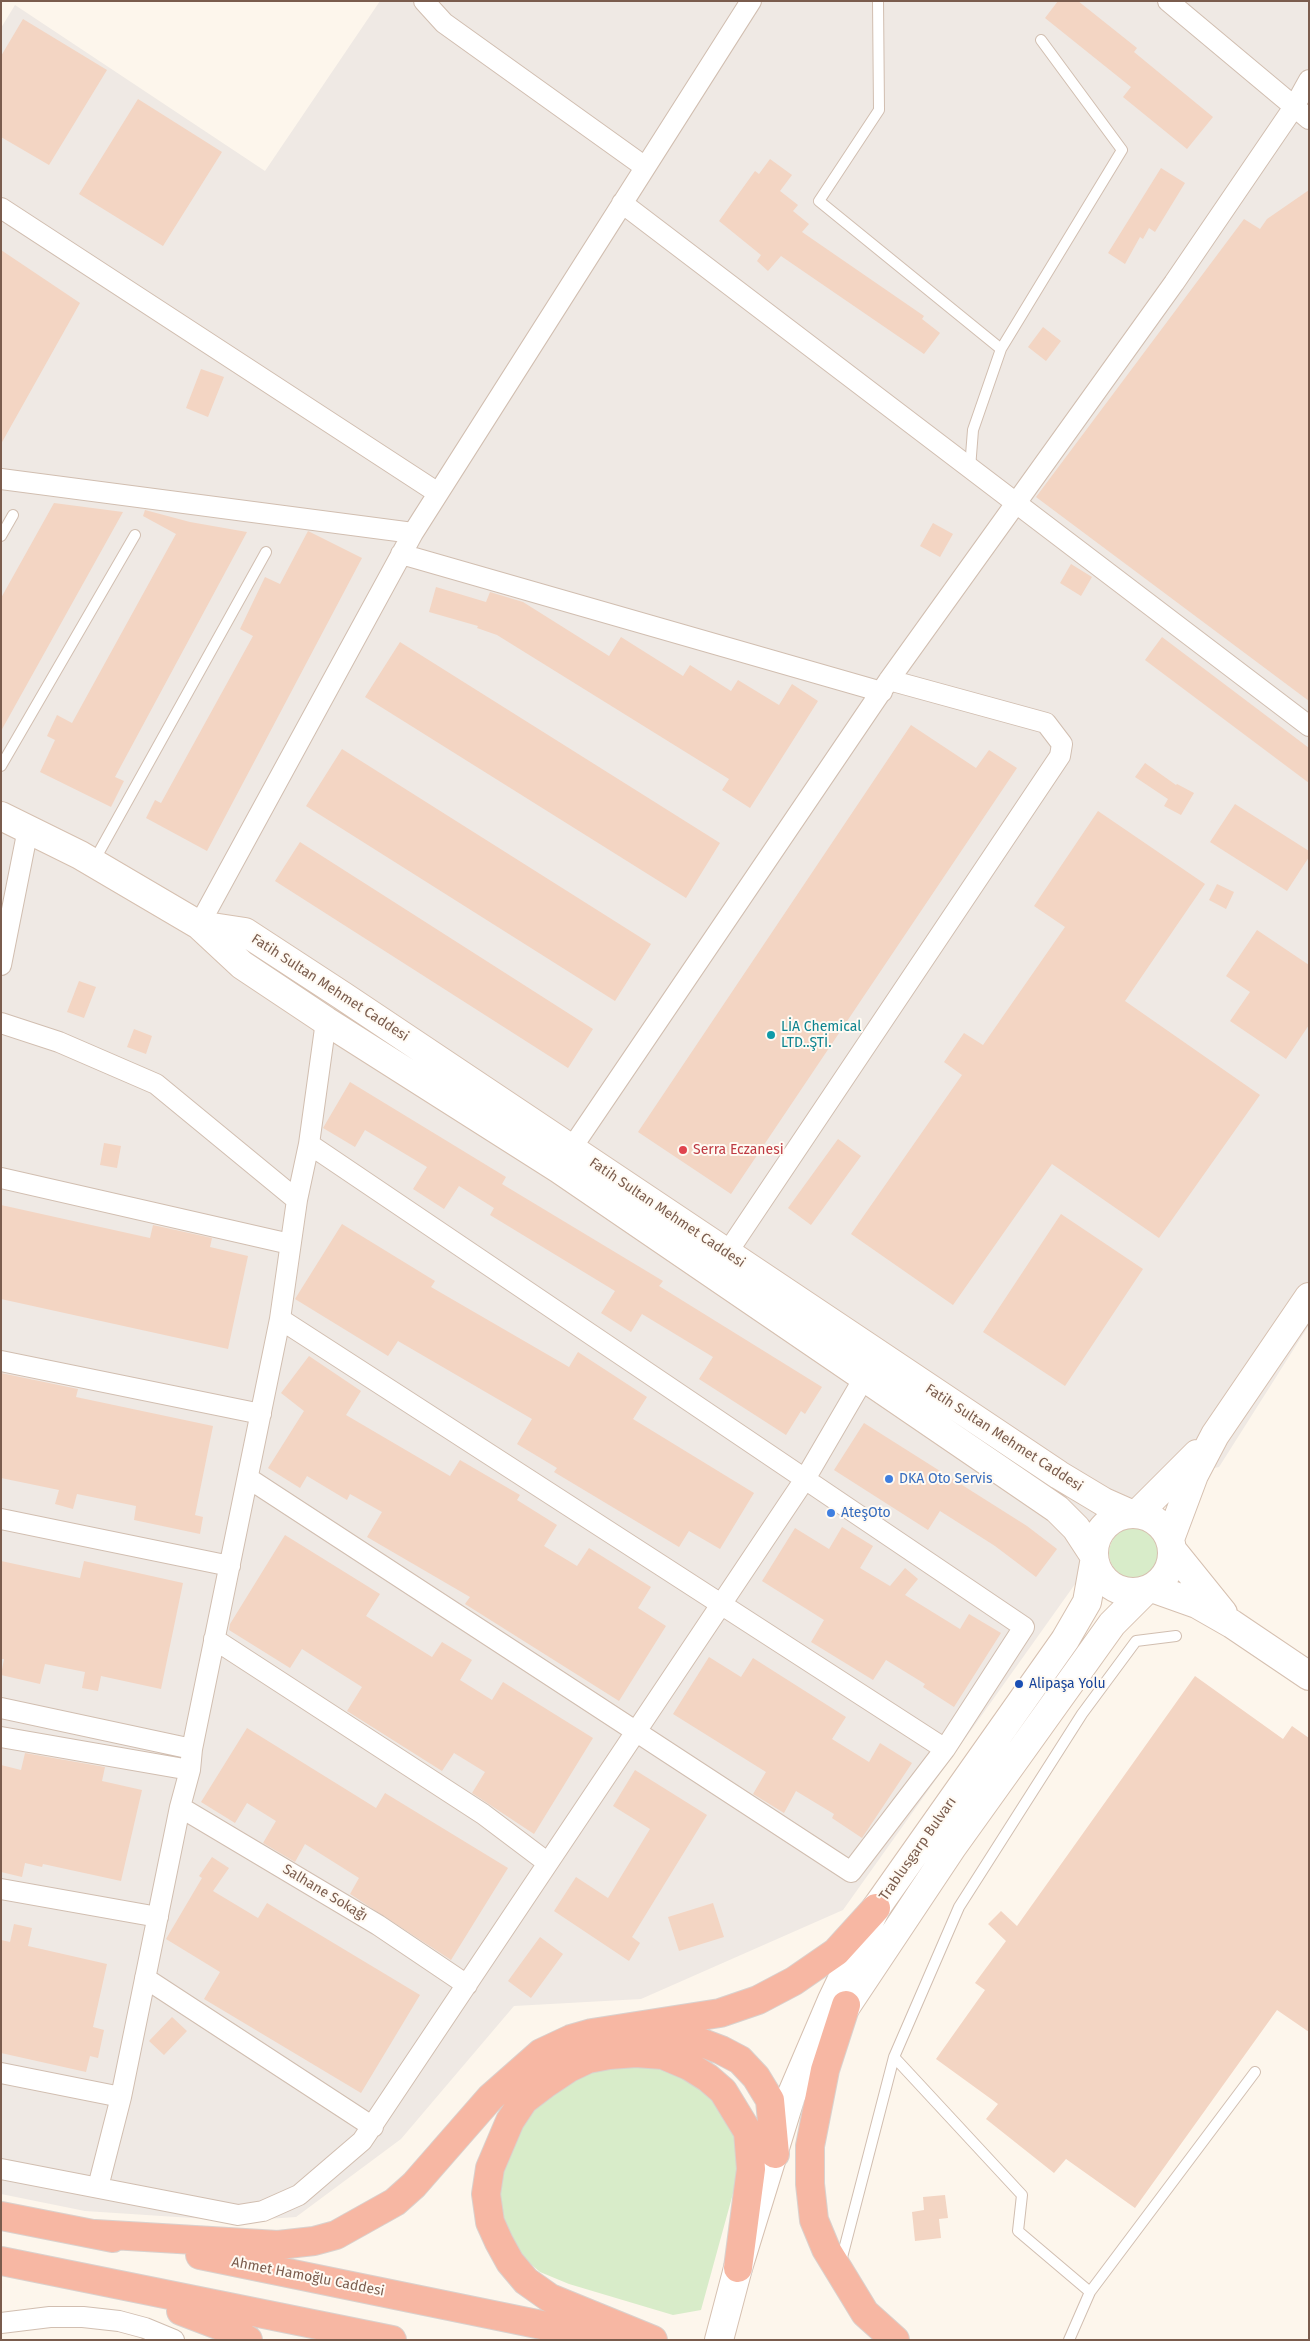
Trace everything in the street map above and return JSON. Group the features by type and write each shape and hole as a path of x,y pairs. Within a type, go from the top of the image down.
{"highway":[{"path":"96,2234 278,2245 314,2241 336,2235 395,2202 408,2191 435,2163 490,2098 541,2053 571,2039 619,2028 720,2013 758,2000 794,1981 836,1952 876,1908"},
{"path":"846,2005 825,2070 810,2146 810,2184 814,2220 826,2249 865,2313 894,2340"},
{"path":"619,2028 666,2032 721,2050 740,2060 756,2077 770,2100 775,2154"},
{"path":"653,2340 550,2298 526,2281 510,2262 499,2242 490,2222 486,2194 490,2168 510,2121 524,2100 569,2068 588,2059 609,2055 636,2053 663,2055 689,2066 708,2078 723,2090 748,2132 751,2169 738,2268"},
{"name":"Ahmet Hamoğlu Caddesi","path":"1,2216 615,2340"},
{"path":"1,2262 392,2340"},
{"path":"53,2272 185,2312 231,2330 248,2340"}],"main road":[{"name":"Fatih Sultan Mehmet Caddesi","path":"1,816 92,864 199,925 242,965 326,1021 727,1253 1059,1475 1104,1502 1134,1514"},
{"name":"Fatih Sultan Mehmet Caddesi","path":"199,925 245,932 343,996 864,1378 1058,1509 1076,1528 1094,1559"},
{"path":"326,1021 343,996"},
{"path":"1232,1624 1171,1545 1157,1522 1134,1514 1119,1516 1108,1522 1097,1537 1094,1559 1105,1582 1114,1588 1135,1593 1148,1590 1161,1582 1168,1573 1171,1545 1194,1475 1216,1435 1309,1297"},
{"path":"864,1378 878,1354"},
{"path":"1134,1514 1216,1435"},
{"name":"Trablusgarp Bulvarı","path":"719,2340 738,2268 775,2154 791,2096 805,2061 876,1908 1065,1640 1087,1602 1094,1559"},
{"path":"1148,1590 1197,1604 1232,1624 1309,1676"},
{"name":"Trablusgarp Bulvarı","path":"775,2154 814,2066 846,2005 953,1846 1112,1624 1148,1590"}],"street":[{"path":"424,1 444,23 645,167"},
{"path":"199,925 413,533 751,1"},
{"path":"1168,1 1301,113"},
{"path":"565,1159 886,686 1174,283 1301,113 1309,80"},
{"path":"622,203 1309,726"},
{"path":"1,208 438,493"},
{"path":"1,479 413,533"},
{"path":"401,554 886,686 1046,723 1062,744 1060,756 727,1253"},
{"path":"1,965 28,829"},
{"path":"98,2187 121,2097 180,1807 190,1770 192,1749 280,1319 297,1200 309,1144 326,1021"},
{"path":"1,1023 59,1042 156,1084 297,1200"},
{"path":"248,1478 851,1872 945,1749 1024,1627 309,1144"},
{"path":"1,1178 290,1244"},
{"path":"280,1319 945,1749"},
{"path":"1,1361 260,1414"},
{"path":"1,2169 238,2215 263,2211 299,2194 362,2141 805,1479 864,1378"},
{"path":"1,1519 230,1566"},
{"path":"214,1640 483,1814 548,1863"},
{"path":"1,1708 192,1749"},
{"path":"1,1737 190,1770"},
{"name":"Salhane Sokağı","path":"180,1807 378,1925 467,1985"},
{"path":"1,1889 158,1917"},
{"path":"145,1978 373,2127"},
{"path":"1,2073 121,2097"},
{"path":"1,2323 50,2317 83,2317 119,2322 163,2338"}],"lane":[{"path":"878,1 879,110 819,200 1001,349"},
{"path":"970,469 973,430 1001,349 1122,150 1041,40"},
{"path":"1,536 13,515"},
{"path":"1,766 135,535"},
{"path":"92,864 266,552"},
{"path":"839,2271 894,2057 959,1907 1082,1714 1136,1641 1176,1636"},
{"path":"894,2057 1022,2194 1018,2230 1090,2292"},
{"path":"1069,2340 1090,2292 1255,2072"}],"shaded area":[{"path":"380,1 1309,1 1309,1325 1219,1467 1147,1483 843,1910 641,1999 514,2006 401,2139 296,2217 238,2221 85,2211 1,2194 1,28 15,5 265,171"}],"green space":[{"path":"1129,1528 1139,1528 1152,1535 1159,1548 1159,1558 1152,1571 1139,1578 1129,1578 1120,1574 1113,1567 1109,1558 1109,1548 1113,1539 1120,1532"},
{"path":"611,2059 696,2074 736,2128 740,2168 701,2310 673,2315 569,2284 540,2272 517,2252 500,2230 496,2166 529,2105"}],"building":[{"path":"1058,1 1078,1 1137,48 1134,52 1213,117 1187,149 1123,97 1131,87 1045,18"},
{"path":"23,19 107,70 49,165 1,137 1,56"},
{"path":"138,99 222,152 163,246 79,194"},
{"path":"770,159 792,175 780,191 798,205 793,211 809,224 802,232 924,316 922,319 940,333 924,354 781,256 768,271 757,261 761,255 719,221 755,171 759,174"},
{"path":"1161,168 1185,183 1155,232 1149,228 1143,239 1140,237 1125,264 1108,253"},
{"path":"1309,190 1309,701 1036,497 1244,219 1260,229 1267,219"},
{"path":"1,250 80,303 1,444"},
{"path":"1043,327 1061,341 1046,361 1028,347"},
{"path":"201,369 224,377 208,417 186,408"},
{"path":"54,503 123,512 1,731 1,598"},
{"path":"145,510 190,522 247,532 115,777 124,781 111,807 40,772 55,740 47,736 57,715 72,723 176,534 143,516"},
{"path":"933,523 953,534 940,557 920,546"},
{"path":"308,531 362,558 207,851 146,818 155,800 161,803 253,636 240,629 265,577 280,584"},
{"path":"1071,564 1092,577 1081,596 1060,583"},
{"path":"436,587 486,602 490,592 523,602 609,656 621,637 683,676 690,665 731,691 738,680 779,705 792,684 818,701 750,808 722,790 729,779 497,635 477,628 478,626 429,612"},
{"path":"1162,637 1309,748 1309,783 1145,660"},
{"path":"400,642 720,843 686,898 365,697"},
{"name":"LİA Chemical LTD..ŞTİ.","path":"911,725 976,768 989,750 1017,768 731,1194 638,1132"},
{"path":"342,749 651,944 615,1001 306,806"},
{"path":"1145,763 1176,785 1194,793 1181,815 1164,806 1168,799 1135,777"},
{"path":"1235,804 1309,851 1309,857 1287,891 1210,842"},
{"path":"1098,811 1205,884 1125,1001 1260,1095 1159,1238 1052,1164 953,1305 851,1234 962,1075 944,1062 964,1033 983,1045 1065,927 1034,906"},
{"path":"300,842 593,1029 568,1068 275,881"},
{"path":"1217,884 1234,892 1226,909 1209,900"},
{"path":"1257,930 1309,965 1309,1025 1286,1059 1230,1021 1250,992 1226,976"},
{"path":"79,981 96,987 84,1018 67,1012"},
{"path":"134,1029 152,1036 146,1054 127,1047"},
{"path":"350,1082 506,1177 502,1184 663,1281 659,1286 822,1387 805,1414 801,1411 786,1435 699,1379 713,1357 642,1314 631,1332 601,1313 615,1291 490,1215 494,1208 459,1186 444,1209 413,1189 427,1167 365,1130 355,1147 323,1128"},
{"path":"838,1139 861,1156 811,1225 788,1208"},
{"path":"104,1143 121,1146 117,1168 100,1165"},
{"path":"1,1205 150,1238 153,1225 212,1238 210,1247 248,1256 228,1349 1,1299"},
{"path":"1061,1214 1143,1269 1065,1386 983,1332"},
{"path":"342,1224 435,1281 431,1287 569,1367 578,1352 647,1397 633,1419 754,1493 720,1549 689,1531 679,1547 554,1472 557,1468 517,1444 532,1419 398,1341 388,1356 295,1299"},
{"path":"309,1356 361,1391 346,1415 450,1476 460,1460 520,1495 517,1500 557,1525 544,1546 577,1566 589,1548 651,1587 638,1608 666,1626 619,1701 465,1604 470,1597 367,1537 382,1512 350,1494 347,1500 307,1476 300,1488 268,1468 304,1411 281,1393"},
{"path":"1,1373 78,1389 76,1397 213,1426 195,1515 203,1517 200,1534 134,1520 136,1506 77,1494 73,1509 55,1504 59,1490 1,1478"},
{"path":"864,1423 1027,1526 1057,1549 1036,1577 995,1546 940,1511 928,1530 834,1470"},
{"path":"842,1527 873,1546 860,1568 890,1586 905,1568 918,1579 905,1595 960,1629 969,1614 1001,1633 954,1707 923,1687 925,1684 886,1660 873,1680 811,1642 824,1620 762,1581 795,1528 829,1549"},
{"path":"285,1535 380,1594 366,1616 432,1657 442,1642 472,1660 460,1680 492,1700 503,1682 593,1738 534,1834 472,1793 485,1772 454,1753 442,1771 347,1711 362,1687 302,1649 290,1668 229,1630 230,1624"},
{"path":"1,1561 80,1578 84,1561 183,1583 161,1689 101,1676 98,1691 82,1688 85,1672 45,1664 40,1684 1,1675 4,1659 1,1659"},
{"path":"709,1657 741,1677 753,1658 846,1717 832,1739 869,1762 880,1743 912,1763 862,1838 832,1818 834,1814 796,1791 784,1813 753,1794 766,1772 673,1714"},
{"path":"1195,1676 1283,1739 1292,1726 1309,1738 1309,2032 1277,2010 1135,2208 1066,2159 1054,2173 986,2119 998,2104 936,2059 985,1990 975,1983 1006,1941 988,1924 1001,1911 1017,1926"},
{"path":"247,1728 376,1808 385,1793 508,1868 451,1960 350,1894 359,1878 305,1844 295,1862 263,1843 276,1821 247,1803 235,1823 201,1802"},
{"path":"25,1753 105,1767 102,1781 142,1790 121,1881 43,1864 42,1867 25,1863 22,1877 1,1872 1,1765 21,1770"},
{"path":"635,1770 707,1815 632,1937 640,1943 629,1961 554,1911 576,1877 608,1898 650,1829 613,1806"},
{"path":"212,1857 229,1868 213,1891 258,1918 267,1903 420,1995 361,2093 204,1999 220,1972 166,1939 202,1878 199,1876"},
{"path":"713,1903 724,1937 679,1951 668,1917"},
{"path":"14,1924 32,1928 28,1946 107,1964 93,2027 104,2030 98,2058 90,2056 86,2072 1,2053 1,1940 10,1942"},
{"path":"540,1937 563,1954 531,1998 508,1981"},
{"path":"172,2017 187,2031 164,2055 149,2041"},
{"path":"945,2195 948,2218 939,2219 941,2238 915,2241 912,2212 924,2210 923,2197"}],"place":[{"name":"LİA Chemical LTD..ŞTİ.","path":"771,1035"},
{"name":"Serra Eczanesi","path":"683,1150"},
{"name":"DKA Oto Servis","path":"889,1479"},
{"name":"AteşOto","path":"831,1513"},
{"name":"Alipaşa Yolu","path":"1019,1684"}]}
